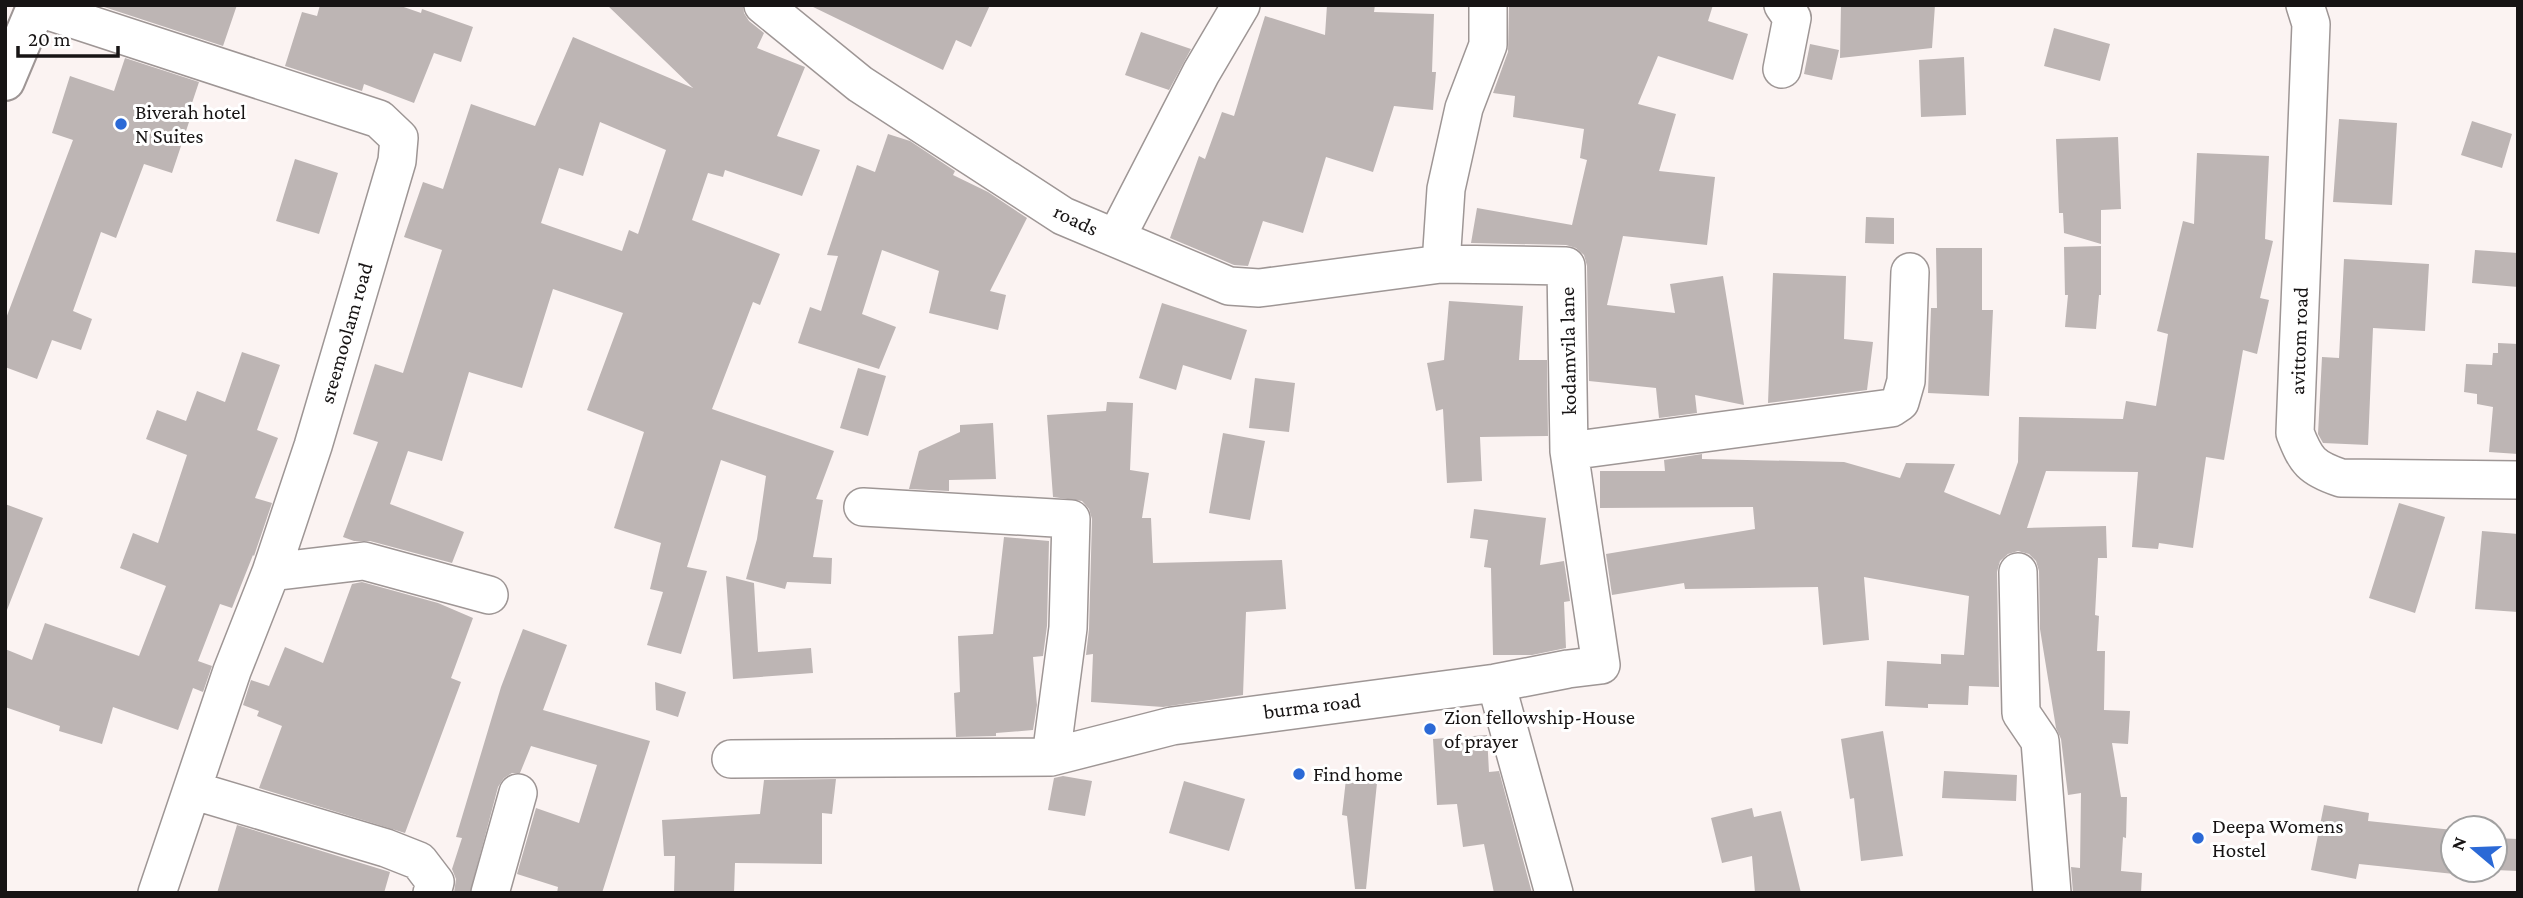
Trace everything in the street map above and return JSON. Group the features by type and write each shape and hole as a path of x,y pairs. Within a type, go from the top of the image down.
{"main road":[{"path":"5,81 37,6"}],"street":[{"name":"roads","path":"763,5 860,83 1063,216 1229,286 1259,288 1441,264"},
{"path":"1116,238 1200,73 1241,5"},
{"path":"1441,264 1446,189 1464,108 1488,45 1488,5"},
{"path":"1782,69 1792,18 1783,5"},
{"name":"avittom road","path":"2305,5 2311,24 2295,433 2304,457 2320,471 2341,478 2518,480"},
{"name":"sreemoolam road","path":"37,6 379,119 399,138 397,161 313,446 271,572 232,671 157,893"},
{"name":"kodamvila lane","path":"1441,264 1566,266 1569,451 1601,665 1568,669"},
{"path":"1569,451 1891,408 1900,402 1906,380 1910,272"},
{"path":"863,507 1071,519 1068,628 1051,757"},
{"path":"271,572 364,561 489,595"},
{"path":"2018,572 2021,713 2040,741 2052,893"},
{"name":"burma road","path":"731,759 1051,757 1172,726 1496,683 1568,669"},
{"path":"1496,683 1554,893"},
{"path":"192,790 386,848 419,861 435,882 432,893"},
{"path":"490,893 518,793"}],"building":[{"path":"98,5 237,5 223,46"},
{"path":"320,5 398,5 421,13 422,9 473,27 461,62 434,53 414,103 364,84 362,91 285,66 302,12 317,16"},
{"path":"607,5 743,5 749,21 764,33 757,48 805,67 777,136 820,150 802,196 725,170 723,177 708,173 692,220 780,254 760,305 753,302 712,409 834,451 816,499 823,500 813,557 832,558 831,584 787,582 785,589 746,579 757,539 766,476 721,460 687,567 707,571 681,654 647,645 663,592 650,589 661,543 614,528 644,432 587,410 623,313 553,289 522,388 469,372 442,461 408,451 390,504 464,532 452,563 370,541 354,541 343,537 378,442 353,434 375,364 403,373 442,250 404,237 423,182 443,189 471,104 535,126 573,37 693,88","holes":["600,122 666,150 638,234 629,230 622,251 541,223 559,168 583,176"]},
{"path":"809,5 990,5 971,47 956,40 943,70"},
{"path":"1327,5 1375,5 1374,12 1434,14 1432,72 1436,72 1433,110 1394,106 1373,172 1326,157 1303,233 1263,221 1248,266 1234,265 1170,238 1199,156 1205,159 1222,112 1234,116 1265,16 1325,35"},
{"path":"1509,5 1713,5 1708,21 1748,34 1733,80 1658,56 1638,104 1676,114 1659,171 1715,177 1707,245 1623,236 1607,305 1675,313 1670,284 1723,276 1744,405 1695,395 1697,413 1659,418 1656,388 1589,381 1587,266 1584,255 1576,248 1566,245 1471,243 1477,208 1572,225 1587,160 1580,158 1584,129 1513,117 1515,96 1493,93 1508,52"},
{"path":"1841,5 1935,5 1932,48 1840,58"},
{"path":"2054,28 2110,44 2100,81 2044,66"},
{"path":"1141,32 1191,49 1169,90 1125,75"},
{"path":"1810,44 1839,50 1832,80 1804,74"},
{"path":"1964,57 1966,115 1921,117 1919,60"},
{"path":"125,58 199,82 188,115 191,116 172,173 144,164 116,238 101,232 73,311 92,319 81,350 52,340 37,379 5,367 5,321 73,140 52,133 70,76 114,91"},
{"path":"2339,119 2397,123 2392,205 2333,202"},
{"path":"2472,121 2512,134 2502,168 2461,155"},
{"path":"888,134 910,141 955,171 953,175 988,192 1027,218 990,291 1006,295 998,330 929,313 939,271 882,250 862,314 896,327 879,369 798,343 810,307 821,311 838,256 827,255 857,165 875,172"},
{"path":"2118,137 2121,209 2101,210 2101,244 2064,233 2063,213 2059,213 2056,139"},
{"path":"2197,153 2269,156 2265,239 2273,241 2260,298 2269,300 2257,354 2243,350 2224,460 2206,457 2193,548 2159,543 2158,549 2132,547 2138,472 2046,471 2027,528 2106,526 2107,558 2098,558 2095,615 2099,616 2097,651 2105,651 2104,710 2130,711 2128,744 2112,743 2121,797 2127,797 2126,838 2123,837 2121,871 2142,873 2141,893 2073,893 2071,867 2080,868 2081,793 2068,795 2061,739 2056,728 2040,629 2039,571 2036,561 2029,554 2018,551 2008,554 2000,561 1997,572 1999,687 1969,686 1968,705 1928,704 1928,708 1885,706 1887,661 1941,664 1941,654 1964,655 1969,596 1864,577 1869,640 1823,645 1818,587 1685,589 1684,583 1612,595 1606,554 1755,529 1753,507 1600,508 1600,471 1665,471 1664,460 1702,454 1702,459 1844,462 1900,478 1906,463 1955,464 1944,492 2000,515 2018,462 2019,417 2123,419 2126,401 2156,406 2168,334 2157,331 2183,221 2194,224"},
{"path":"295,159 338,173 319,234 276,221"},
{"path":"1866,217 1894,218 1894,244 1865,243"},
{"path":"2101,246 2101,295 2096,329 2065,327 2068,295 2065,295 2064,247"},
{"path":"1936,248 1982,248 1982,310 1993,310 1989,396 1928,393 1931,308 1937,308"},
{"path":"2475,250 2518,253 2518,287 2472,283"},
{"path":"2344,259 2429,264 2425,331 2373,328 2368,445 2323,443 2318,434 2322,357 2339,358"},
{"path":"1773,273 1846,276 1844,339 1873,342 1867,390 1768,403"},
{"path":"1449,301 1523,306 1519,360 1547,360 1548,436 1480,437 1482,481 1447,483 1443,409 1436,411 1427,363 1444,360"},
{"path":"1162,303 1247,330 1231,380 1183,365 1176,390 1139,378"},
{"path":"2498,343 2518,344 2518,454 2489,452 2493,407 2477,404 2477,394 2464,392 2466,364 2492,365 2493,353 2498,353"},
{"path":"242,352 280,365 257,430 278,438 255,498 272,503 232,608 220,604 198,661 212,666 203,692 193,688 178,730 113,707 102,744 59,731 60,726 5,707 5,649 32,660 45,623 139,656 166,586 120,568 133,533 158,543 187,455 146,439 157,410 186,421 197,391 225,402"},
{"path":"858,368 886,376 868,436 840,428"},
{"path":"1255,378 1295,383 1289,432 1249,428"},
{"path":"1107,402 1133,403 1130,470 1149,473 1142,518 1151,518 1153,563 1282,560 1286,609 1246,612 1243,695 1163,707 1091,702 1093,654 1086,655 1092,519 1089,509 1082,501 1053,497 1047,415 1106,411"},
{"path":"993,423 996,479 949,480 949,491 909,489 919,451 960,432 960,425"},
{"path":"1223,433 1265,441 1250,520 1209,513"},
{"path":"2399,503 2445,517 2415,613 2369,598"},
{"path":"5,504 43,518 7,610 5,610"},
{"path":"1474,509 1546,518 1540,565 1564,561 1570,601 1564,602 1566,648 1532,655 1493,655 1491,568 1484,567 1488,540 1470,538"},
{"path":"2482,531 2518,534 2518,612 2475,609"},
{"path":"1004,537 1049,541 1047,626 1043,656 1033,657 1037,705 1033,730 996,733 996,736 956,737 954,693 960,692 958,636 993,634"},
{"path":"726,576 754,583 758,652 811,648 813,673 733,679"},
{"path":"362,582 438,603 473,618 451,678 461,682 405,833 259,788 282,726 257,716 259,711 243,705 251,680 269,686 285,647 323,663 352,584"},
{"path":"523,629 567,645 543,710 650,741 602,893 557,893 558,887 517,874 536,808 579,823 597,765 531,746 520,773 512,773 504,778 498,787 470,893 454,893 456,879 452,869 462,838 456,837 501,687"},
{"path":"655,682 686,692 678,717 656,710"},
{"path":"1883,731 1903,856 1861,861 1854,798 1850,799 1841,739"},
{"path":"1487,735 1489,772 1499,771 1532,893 1494,893 1484,844 1463,847 1457,804 1437,805 1433,739"},
{"path":"1944,771 2017,775 2016,801 1942,798"},
{"path":"1063,776 1092,781 1085,816 1048,810 1054,778"},
{"path":"836,779 832,814 822,813 822,864 735,863 734,893 674,893 675,856 664,856 662,820 760,814 764,780"},
{"path":"1346,779 1377,783 1366,889 1355,889 1347,816 1342,815"},
{"path":"1184,781 1245,799 1229,851 1169,833"},
{"path":"2324,805 2369,813 2368,821 2439,829 2439,872 2359,864 2356,879 2311,870"},
{"path":"1752,808 1754,817 1781,811 1801,893 1755,893 1752,856 1722,863 1711,818"},
{"path":"237,825 390,872 384,893 217,893"},
{"path":"2509,839 2518,839 2518,871 2509,871"}],"place":[{"name":"Biverah hotel N Suites","path":"121,124"},
{"name":"Zion fellowship-House of prayer","path":"1430,729"},
{"name":"Find home","path":"1299,774"},
{"name":"Deepa Womens Hostel","path":"2198,838"}]}
